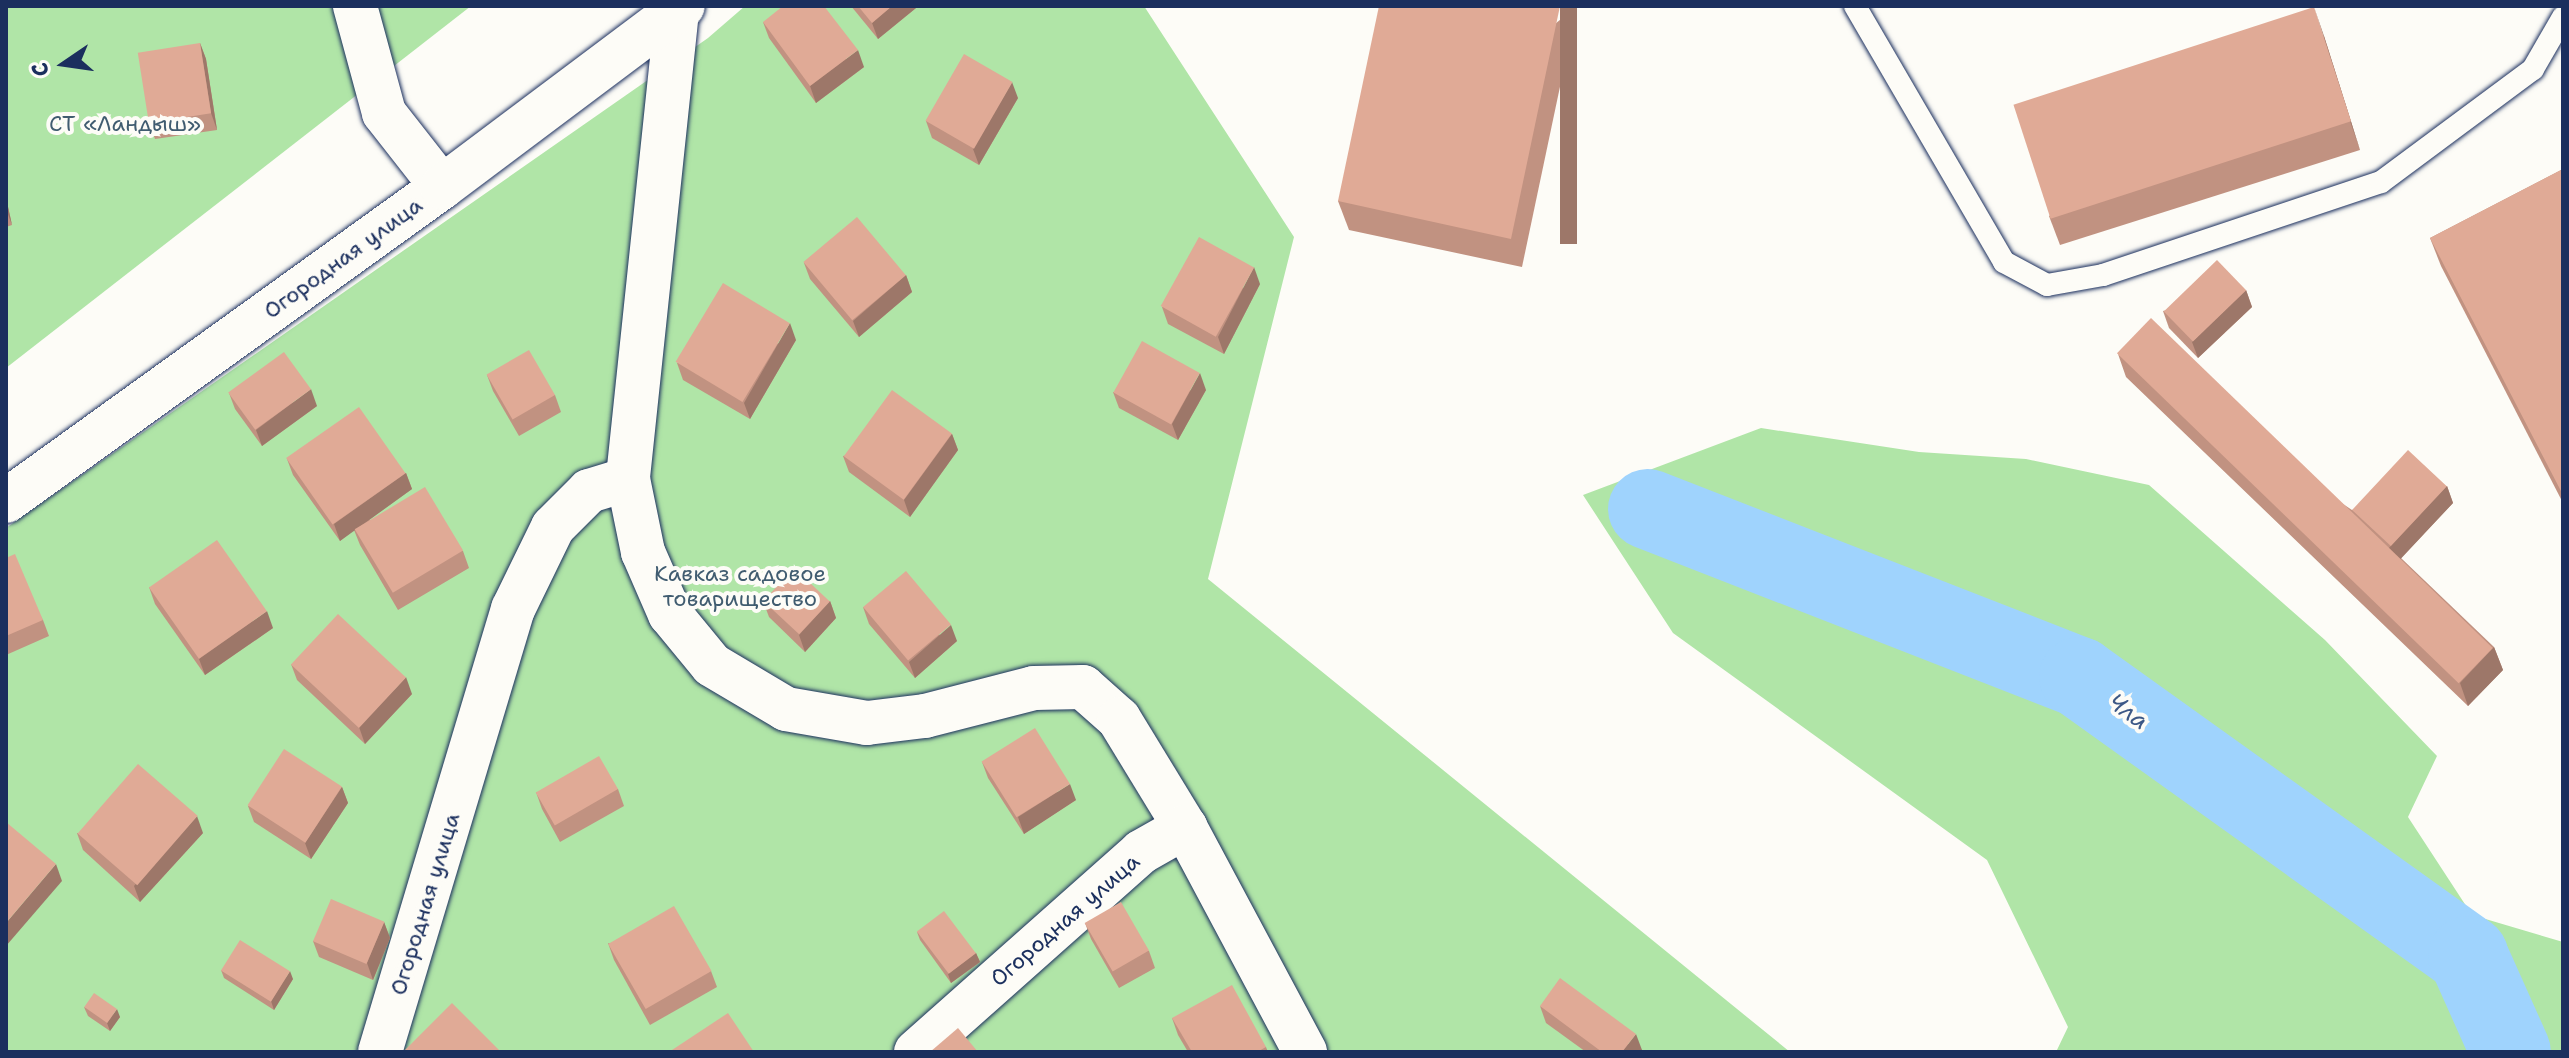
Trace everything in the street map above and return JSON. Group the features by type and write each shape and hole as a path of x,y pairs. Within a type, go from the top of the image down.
{"street":[{"path":"355,6 384,113 442,187"},
{"name":"Огородная улица","path":"6,501 442,187 680,8"},
{"name":"Огородная улица","path":"680,8 628,479 643,552 670,614 712,665 786,709 867,723 925,716 1034,688 1083,687 1119,719 1185,827 1305,1052"},
{"name":"Огородная улица","path":"380,1052 513,609 553,527 589,491 628,479"},
{"name":"Огородная улица","path":"916,1052 1141,852 1185,827"}],"lane":[{"path":"1855,6 2004,262 2047,285 2103,275 2381,182 2533,69 2563,17"}],"green space":[{"name":"СТ «Ландыш»","path":"6,6 471,6 6,368"},
{"name":"Кавказ садовое товарищество","path":"745,6 1144,6 1294,237 1208,579 1790,1052 6,1052 6,528 708,38"},
{"path":"1761,428 1919,452 2026,459 2149,485 2325,640 2437,756 2408,817 2472,915 2563,942 2563,1052 2056,1052 2068,1027 1987,860 1673,633 1583,495"}],"building":[{"path":"783,6 824,6 858,50 810,86 763,22"},
{"path":"858,6 892,6 872,23"},
{"path":"1379,6 1560,6 1511,239 1338,201"},
{"path":"2314,7 2351,121 2051,219 2013,105"},
{"path":"200,43 211,113 149,123 138,53"},
{"path":"964,54 1012,82 974,149 926,121"},
{"path":"2563,169 2563,495 2430,238"},
{"path":"857,217 906,275 852,320 803,262"},
{"path":"1199,237 1254,268 1216,337 1161,306"},
{"path":"2217,260 2246,290 2193,342 2164,311"},
{"path":"723,283 790,323 742,402 676,362"},
{"path":"2151,318 2493,648 2459,683 2117,353"},
{"path":"1142,341 1200,373 1171,425 1113,393"},
{"path":"529,350 555,395 513,420 487,375"},
{"path":"284,352 311,389 255,430 228,393"},
{"path":"892,390 952,433 904,500 844,456"},
{"path":"359,407 405,473 333,524 286,458"},
{"path":"2408,450 2447,486 2391,546 2352,510"},
{"path":"425,487 463,550 393,593 355,529"},
{"path":"217,540 267,611 199,659 149,588"},
{"path":"15,554 43,620 6,636 6,558"},
{"path":"794,568 830,601 799,634 763,601"},
{"path":"906,571 951,625 908,661 863,607"},
{"path":"338,614 406,677 359,728 291,664"},
{"path":"1035,728 1070,784 1017,817 982,761"},
{"path":"284,749 342,787 305,843 248,805"},
{"path":"599,756 618,789 555,825 536,792"},
{"path":"138,764 198,816 137,885 78,833"},
{"path":"6,822 56,864 6,923"},
{"path":"331,899 384,922 366,964 313,941"},
{"path":"1121,902 1149,950 1113,971 1085,923"},
{"path":"674,906 712,971 646,1009 608,944"},
{"path":"944,911 976,953 949,974 917,931"},
{"path":"240,940 290,971 271,1002 221,971"},
{"path":"1560,978 1636,1034 1622,1052 1602,1052 1540,1006"},
{"path":"1232,985 1266,1047 1257,1052 1192,1052 1172,1018"},
{"path":"94,993 117,1009 107,1023 84,1007"},
{"path":"452,1003 500,1051 403,1052"},
{"path":"728,1013 754,1052 672,1050"},
{"path":"958,1028 978,1052 930,1052"}],"waterway":[{"name":"Чла","path":"1648,509 2079,677 2468,956 2511,1052"}]}
